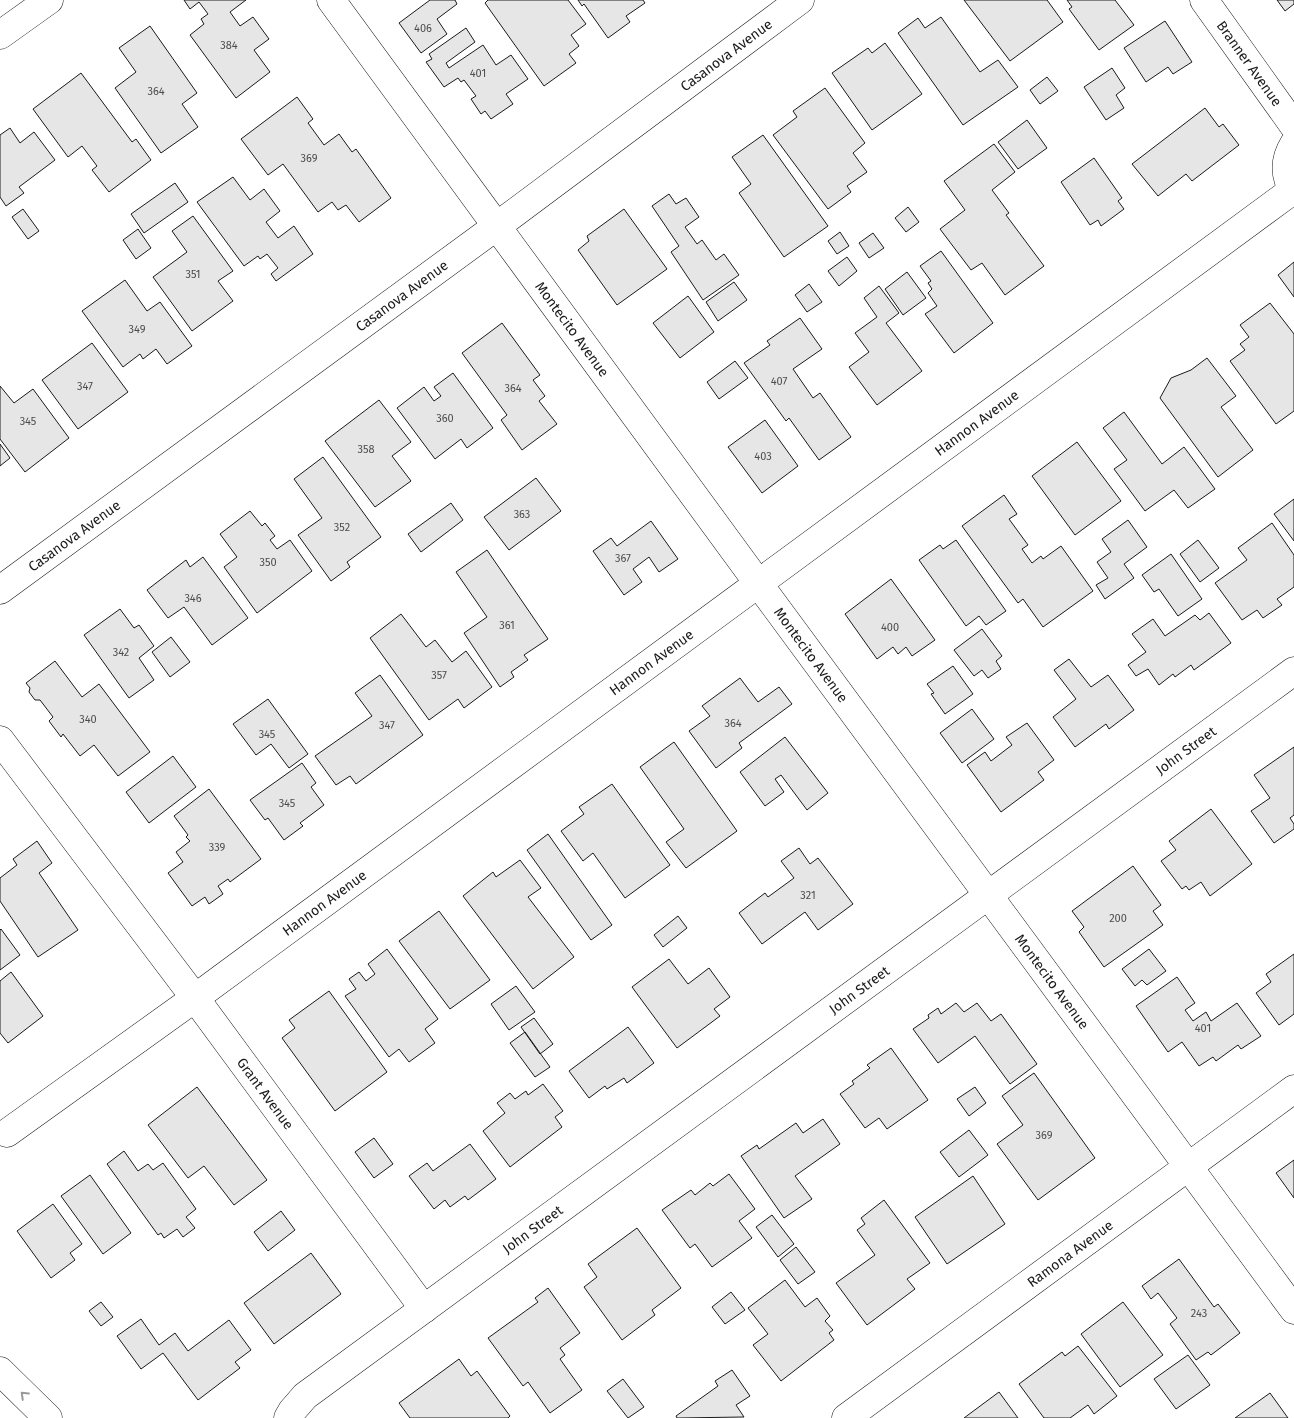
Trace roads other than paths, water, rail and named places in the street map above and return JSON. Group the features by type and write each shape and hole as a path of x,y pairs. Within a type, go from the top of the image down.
{"main road":[{"path":"0,35 49,0"},
{"name":"Montecito Avenue","path":"332,0 758,583 1294,1310"},
{"name":"Casanova Avenue","path":"0,590 497,226 800,0"},
{"name":"Branner Avenue","path":"1204,0 1294,126"},
{"path":"1293,191 1286,168 1288,156 1294,144"},
{"name":"Hannon Avenue","path":"6,1132 196,998 1293,191"},
{"name":"John Street","path":"424,1309 1294,671"},
{"name":"Grant Avenue","path":"0,740 196,998 424,1309"},
{"name":"Ramona Avenue","path":"846,1418 1294,1089"},
{"path":"288,1418 305,1396 424,1309"},
{"path":"0,1371 48,1418"}]}
